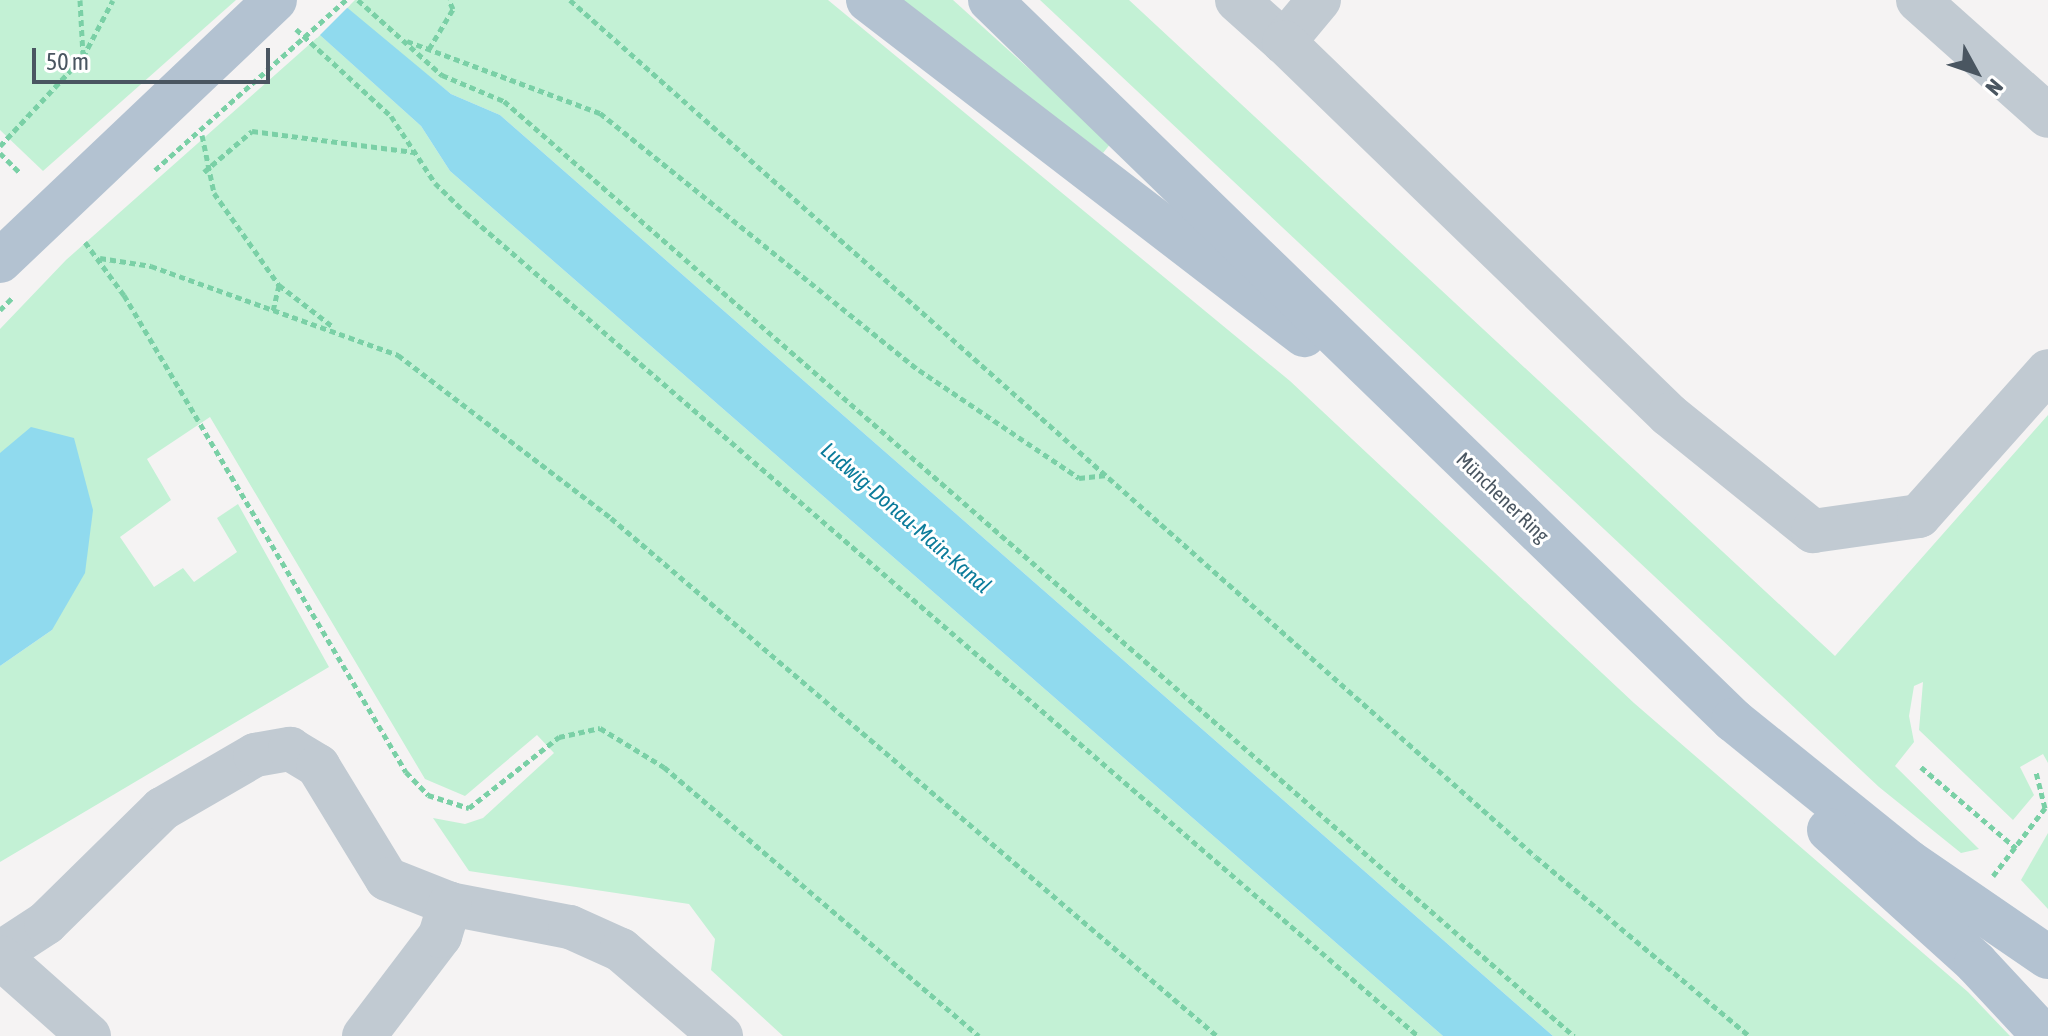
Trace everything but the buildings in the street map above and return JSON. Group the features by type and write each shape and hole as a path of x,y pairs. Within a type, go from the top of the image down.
{"main road":[{"path":"868,0 1463,458"},
{"name":"Münchener Ring","path":"990,0 1733,720 1971,905 2048,957"},
{"path":"0,261 268,16"},
{"path":"1733,720 1849,852 1976,963 2044,1036"}],"lane":[{"path":"1237,0 1669,415 1813,531 1919,516 2048,371"},
{"path":"1284,42 1319,0"},
{"path":"1918,0 2048,116"},
{"path":"89,1036 0,955 46,923 162,809 255,755 290,749 318,766 387,879 450,904 570,927 621,950 721,1036"},
{"path":"364,1036 440,936 450,904"}],"path":[{"path":"80,0 83,57"},
{"path":"0,146 83,57 113,0"},
{"path":"336,329 279,285 204,172 202,134 346,0"},
{"path":"360,0 407,41 600,113 919,370 1079,478 1107,475"},
{"path":"360,0 442,75 504,101 1574,1036"},
{"path":"429,49 453,9 449,0"},
{"path":"570,0 1536,857 1749,1036"},
{"path":"268,16 391,116 415,152 466,213 1418,1036"},
{"path":"204,172 252,131 415,152"},
{"path":"0,153 19,172"},
{"path":"85,242 100,258 406,772 428,795 469,808 559,737 600,728 664,767 979,1036"},
{"path":"100,258 151,266 273,311 336,329 398,355 611,518 1217,1036"},
{"path":"273,311 279,285"},
{"path":"1921,767 2016,848"},
{"path":"1971,905 2045,808 2036,772"}],"green space":[{"path":"0,0 236,0 43,171 0,130"},
{"path":"355,0 828,0 1290,381 1634,703 1968,992 2010,1036 1553,1036 500,115 451,94 373,31 347,8"},
{"path":"895,0 953,0 1111,143 1103,153"},
{"path":"1040,0 1129,0 1835,656 2048,415 2048,763 2043,754 2020,767 2034,795 2013,820 1919,730 1923,682 1914,686 1909,716 1914,742 1895,766 1979,849 1961,853 1879,787"},
{"path":"320,35 421,126 450,171 1443,1036 783,1036 711,970 715,939 689,904 469,871 433,818 465,824 483,818 554,753 537,735 465,796 425,779 210,417 147,459 171,500 120,537 154,587 183,568 194,582 237,552 217,518 238,504 329,667 0,862 0,666 52,630 0,453 0,329 66,260"},
{"path":"2048,833 2048,909 2021,880"}],"water":[{"name":"Ludwig-Donau-Main-Kanal","path":"281,0 338,0 451,94 500,115 1553,1036 1443,1036 450,171 421,126"},
{"path":"31,427 74,438 93,510 85,573 52,630 0,666 0,453"}],"pier":[{"path":"277,0 344,0 350,5 317,38"}]}
